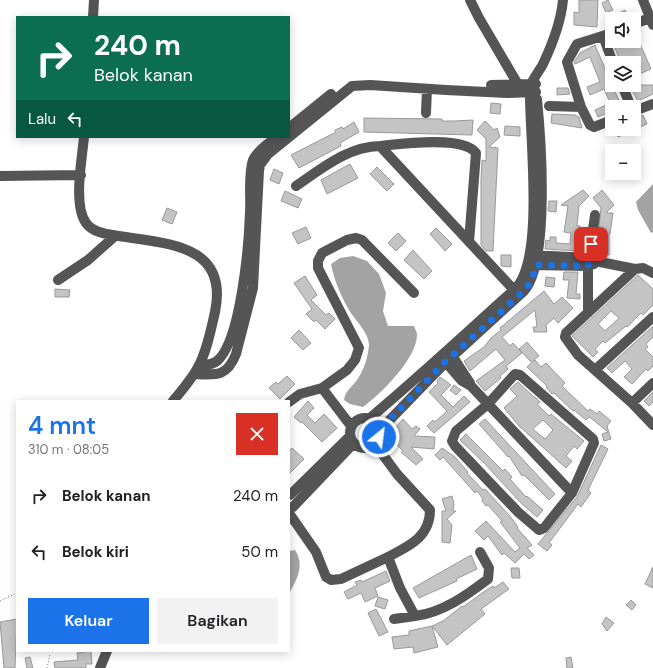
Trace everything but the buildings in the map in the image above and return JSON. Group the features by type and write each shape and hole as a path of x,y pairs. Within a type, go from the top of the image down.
{"street":[{"path":"93,16 94,0"},
{"path":"470,0 518,89"},
{"path":"290,511 352,435 358,419 370,418 524,291 532,280 534,85 560,17 563,0"},
{"path":"641,23 652,21 643,0"},
{"path":"605,35 577,44 567,62 581,107 588,123 592,126 605,122"},
{"path":"290,127 351,80 358,78 518,89"},
{"path":"290,138 352,86 370,85 427,89 518,89 534,85"},
{"path":"426,113 427,89"},
{"path":"641,108 653,104"},
{"path":"549,106 581,107"},
{"path":"84,138 79,196 81,216 87,225 94,230 115,236 169,244 186,249 201,257 210,267 216,278 218,294 214,315 197,370 174,400"},
{"path":"197,370 216,362 222,356 228,342 244,287 250,235 251,167 257,155 276,138"},
{"path":"197,370 222,373 232,364 253,288 259,171 263,160 289,138"},
{"path":"296,186 356,149 367,146 447,143 464,144 472,148 476,153 469,242"},
{"path":"380,146 514,290"},
{"path":"0,176 81,175"},
{"path":"588,313 588,262 595,215"},
{"path":"58,280 88,260 115,236"},
{"path":"290,401 300,394 322,388 348,370 355,360 359,348 318,268 318,261 322,253 347,240 356,238 362,240 414,293"},
{"path":"533,260 600,262 635,269 643,268 653,273"},
{"path":"322,388 360,447 368,447 375,444 379,437 380,430 446,356 521,284 533,260"},
{"path":"635,269 566,333 565,338 578,355 632,403 653,425"},
{"path":"595,370 653,317"},
{"path":"228,342 238,345"},
{"path":"446,356 462,381 471,386 572,493"},
{"path":"517,374 594,439 594,443 585,467 572,493 544,528 539,530 518,512 455,446 452,441 456,431 488,404 517,374"},
{"path":"632,403 653,383"},
{"path":"370,418 376,423 380,430"},
{"path":"290,493 352,435"},
{"path":"290,496 293,500 290,511 316,552 326,577 331,580 341,578 388,557 411,544 424,534 429,522 430,510 397,474 375,444"},
{"path":"394,620 434,612 473,590 488,579 489,568 480,552"},
{"path":"388,557 400,588 415,616"},
{"path":"100,668 107,652"}],"path":[{"path":"0,601 16,593"},
{"path":"47,668 50,654"}],"shaded area":[{"path":"653,184 653,232 651,233 638,210 636,202"},
{"path":"353,256 367,261 379,274 386,293 383,311 388,326 414,326 417,335 411,354 397,375 379,394 363,407 350,404 344,400 347,392 357,380 364,368 368,354 368,340 364,331 343,299 331,264 340,258"},
{"path":"295,550 300,567 290,592 290,551"}],"route":[{"path":"379,437 380,430 445,362 524,291 532,280 536,265 588,266 591,244"}]}
